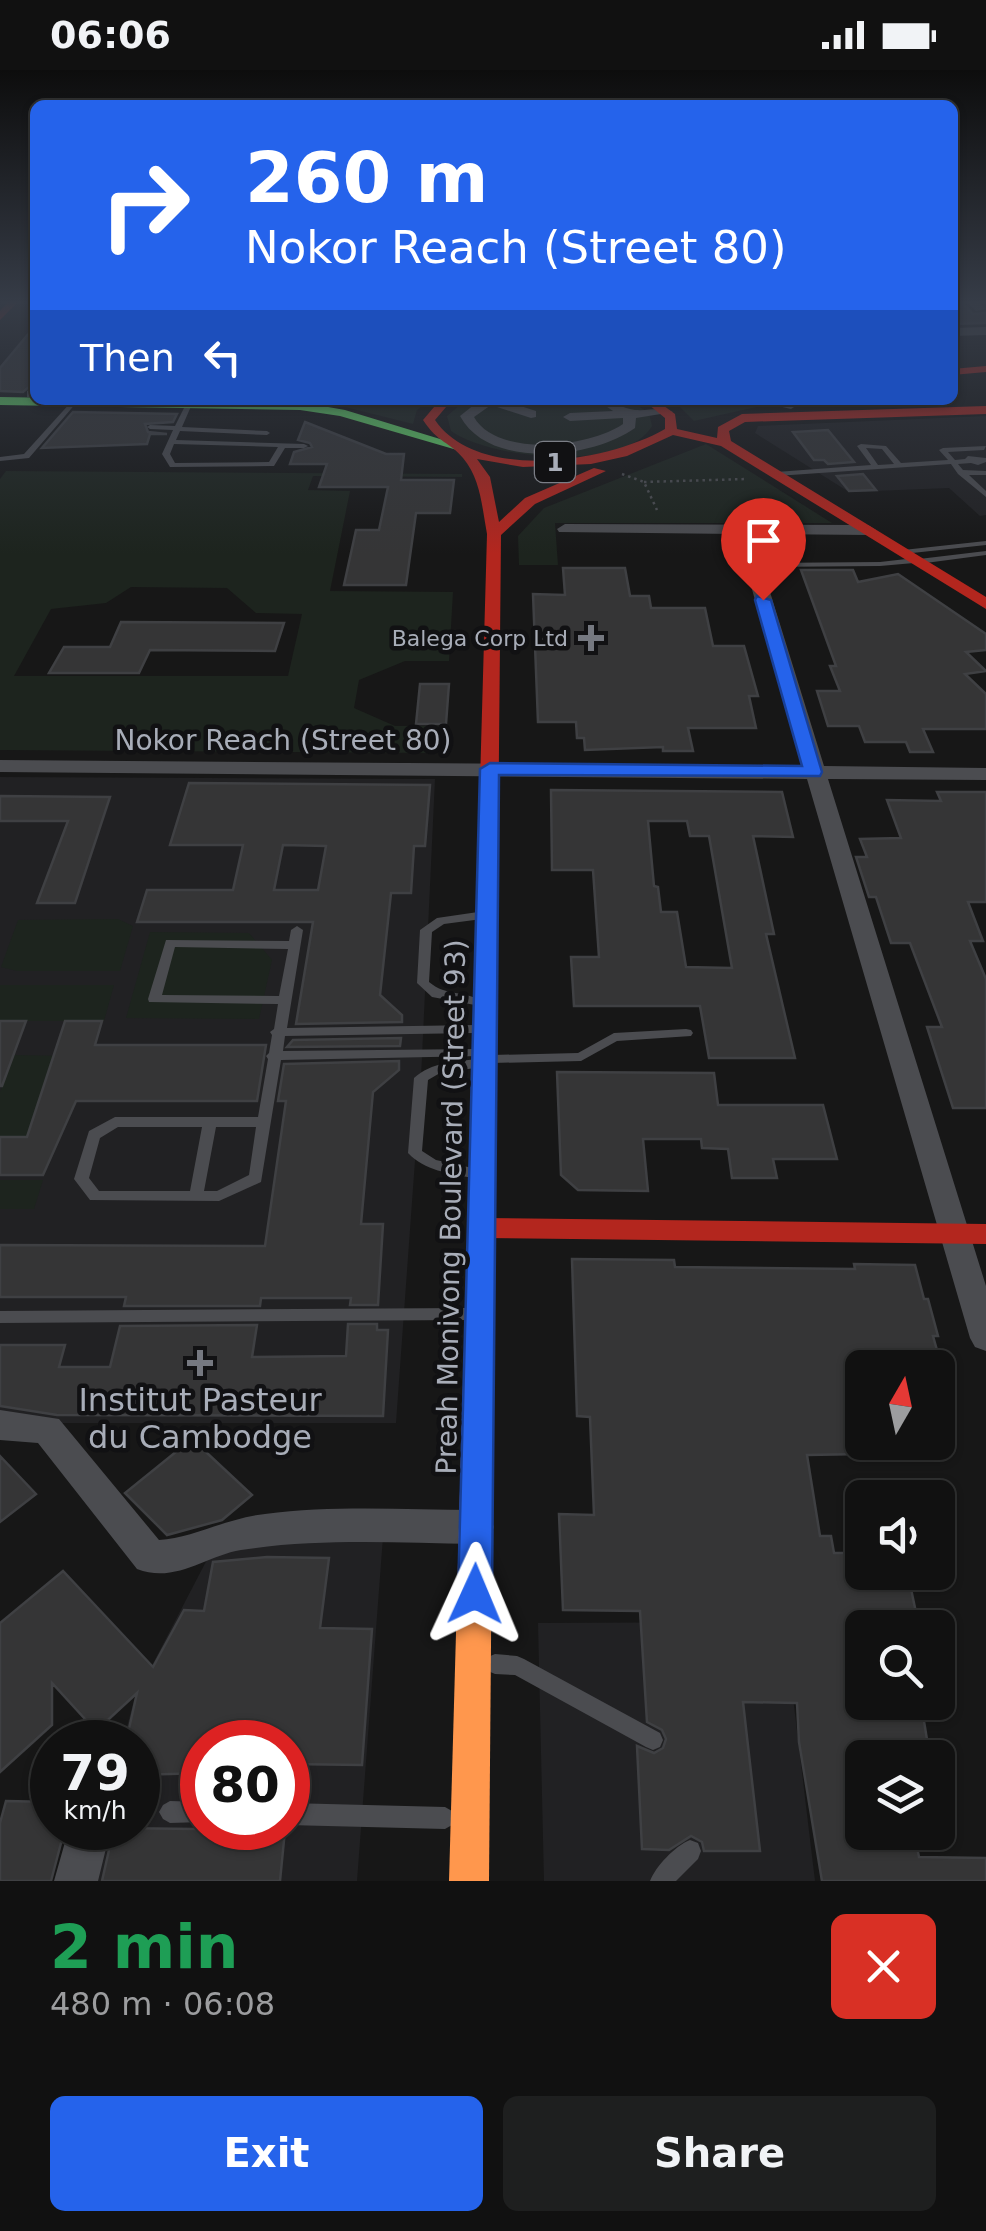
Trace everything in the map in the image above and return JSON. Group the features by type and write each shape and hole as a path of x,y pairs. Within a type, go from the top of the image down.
{"main road":[{"path":"958,390 986,388"},
{"path":"0,394 30,392"},
{"path":"0,402 30,402"},
{"path":"240,405 322,409 461,448"},
{"name":"Preah Monivong Boulevard (Street 93)","path":"440,405 432,411 430,425 436,434 461,448 484,472 486,508 494,534 470,1881"},
{"path":"664,418 806,405"},
{"path":"725,442 722,430 749,409 986,410"},
{"path":"664,418 725,442 986,604"},
{"name":"1","path":"494,534 530,500 646,450 664,418"},
{"name":"1","path":"461,448 584,462 646,450"},
{"path":"481,1228 970,1234"}],"street":[{"path":"482,405 467,416 471,428 518,453 606,440 626,431 629,414"},
{"path":"501,405 536,420 518,453"},
{"path":"613,405 629,414"},
{"path":"570,417 629,414 664,418"},
{"path":"565,529 868,530"},
{"path":"742,529 813,772 970,1234 986,1338"},
{"name":"Nokor Reach (Street 80)","path":"0,766 986,774"},
{"path":"0,1425 46,1429 150,1557 170,1559 189,1554 233,1534 302,1527 476,1527"},
{"path":"76,1881 84,1850"}],"lane":[{"path":"0,460 26,456 71,405"},
{"path":"178,405 176,427 166,454 173,464 271,464 282,446"},
{"path":"150,428 266,433"},
{"path":"963,474 986,472 970,436"},
{"path":"170,442 304,446"},
{"path":"876,466 861,446 884,448 899,465"},
{"path":"980,457 964,449 942,452 986,495"},
{"path":"964,449 980,457"},
{"path":"776,474 980,457"},
{"path":"753,565 880,564 986,542"},
{"path":"912,558 986,554"},
{"path":"486,915 441,921 426,930 423,983 436,994 486,1002"},
{"path":"264,1122 116,1122 94,1134 81,1179 95,1196 219,1196 256,1178 277,1032 296,938 170,943 154,999 283,1000"},
{"path":"277,1032 485,1029"},
{"path":"273,1056 581,1057 614,1037 686,1033"},
{"path":"482,1176 432,1164 416,1153 421,1078 437,1069 485,1058"},
{"path":"196,1195 210,1122"},
{"path":"0,1317 480,1314"},
{"path":"474,1661 517,1666 654,1740"},
{"path":"170,1812 180,1812"},
{"path":"310,1815 471,1819"},
{"path":"662,1881 690,1851"}],"path":[{"path":"619,474 644,482 751,479"},
{"path":"644,482 657,511"}],"shaded area":[{"path":"337,405 423,405 413,424"},
{"path":"460,405 637,405 649,413 652,426 637,441 615,451 556,457 495,449 469,441 451,431 447,416"},
{"path":"678,405 765,405 694,421"},
{"path":"986,416 986,515 980,516 949,488 849,492 755,433 758,426"},
{"path":"706,444 832,523 555,523 558,565 519,565 518,536 544,508"},
{"path":"6,471 462,474 313,476 308,490 350,491 330,591 453,592 449,661 405,661 359,680 354,708 395,726 446,726 446,748 433,753 0,750 0,479","holes":["131,587 227,588 256,613 302,614 288,676 14,676 51,609 106,603"]},
{"path":"0,777 435,779 421,1078 396,1423 0,1423"},
{"path":"118,919 133,926 120,971 17,971 1,967 18,920"},
{"path":"150,932 249,933 272,960 259,1019 126,1018"},
{"path":"0,985 114,985 104,1021 0,1021"},
{"path":"14,1055 67,1056 49,1068 27,1137 0,1137 0,1092"},
{"path":"0,1180 43,1180 34,1209 0,1209"},
{"path":"383,1537 357,1881 87,1881 95,1850 160,1850 160,1720 129,1720 134,1700 213,1548"},
{"path":"784,1622 815,1881 544,1881 538,1623"}],"building":[{"path":"0,385 30,385 23,392 0,391"},
{"path":"73,412 177,414 173,422 145,424 148,432 167,434 150,434 147,444 42,448"},
{"path":"305,422 386,454 404,454 401,480 454,480 450,513 416,513 406,585 344,585 356,530 379,530 388,487 319,487 327,464 290,464 294,452 312,447 298,440"},
{"path":"828,430 854,462 828,464 814,460 793,432"},
{"path":"863,474 876,490 849,491 837,476"},
{"path":"563,568 625,568 630,596 649,596 651,608 705,608 713,646 744,646 758,696 749,696 756,728 688,728 693,751 663,751 663,747 585,750 584,738 577,738 576,722 538,722 533,594 565,595"},
{"path":"801,570 853,570 858,582 898,574 986,634 986,650 966,652 986,671 965,674 986,694 986,729 923,729 933,752 910,752 906,742 865,742 859,726 828,726 817,691 840,691 830,666 836,666"},
{"path":"121,622 284,623 275,651 150,650 139,673 49,673 64,647 110,647"},
{"path":"420,684 449,684 446,724 416,724"},
{"path":"189,783 430,785 425,846 414,846 411,893 391,893 380,995 402,1015 402,1022 296,1024 313,922 137,922 147,890 233,890 243,845 170,845","holes":["283,845 326,846 318,890 274,890"]},
{"path":"551,790 782,792 793,837 753,836 774,934 766,934 795,1058 709,1058 700,1006 574,1006 571,957 599,957 593,870 552,870","holes":["648,821 687,821 690,836 709,836 732,968 686,967 677,912 661,912 658,887 654,886"]},
{"path":"937,792 986,792 986,902 968,902 983,941 970,941 986,979 986,1108 953,1108 927,1027 942,1027 910,943 891,943 876,897 869,897 856,857 867,857 860,839 901,838 887,800 941,801"},
{"path":"0,796 110,797 75,903 37,903 68,821 0,821"},
{"path":"0,1021 26,1021 2,1086 0,1086"},
{"path":"65,1021 102,1021 95,1045 266,1045 257,1101 76,1101 43,1175 0,1175 0,1137 27,1137"},
{"path":"401,1038 400,1046 287,1047 293,1040"},
{"path":"399,1061 399,1070 373,1092 361,1224 383,1224 378,1305 350,1305 351,1298 261,1298 260,1306 124,1306 126,1297 0,1297 0,1245 265,1246 286,1101 278,1101 284,1064"},
{"path":"557,1072 714,1073 718,1105 823,1105 837,1159 773,1159 777,1178 732,1178 728,1149 702,1148 701,1139 643,1139 648,1191 578,1190 561,1175"},
{"path":"572,1259 674,1260 675,1267 855,1269 854,1264 915,1265 938,1336 933,1336 937,1350 845,1350 845,1454 807,1455 820,1536 831,1536 834,1553 845,1553 845,1590 911,1590 915,1610 845,1610 845,1720 924,1720 927,1740 845,1740 845,1850 918,1850 919,1857 986,1858 986,1881 822,1881 799,1742 797,1703 743,1702 760,1851 704,1851 702,1842 691,1836 669,1850 642,1849 637,1746 654,1753 663,1748 666,1739 662,1730 647,1722 640,1611 563,1610 559,1514 594,1515 590,1417 577,1416"},
{"path":"348,1324 377,1324 377,1330 388,1330 383,1416 57,1415 0,1406 0,1345 65,1345 59,1367 110,1367 120,1326 257,1325 252,1357 346,1356"},
{"path":"192,1439 252,1495 222,1520 167,1535 125,1493"},
{"path":"0,1456 36,1494 0,1522"},
{"path":"267,1557 329,1558 320,1628 372,1629 362,1765 310,1764 310,1720 180,1720 180,1774 160,1774 160,1720 131,1720 137,1693 108,1720 86,1720 52,1683 52,1720 30,1720 30,1745 0,1772 0,1623 63,1571 153,1667 184,1610 204,1611 213,1562"},
{"path":"6,1801 30,1802 30,1850 59,1850 51,1881 0,1881 0,1823"},
{"path":"160,1829 180,1829 180,1850 283,1850 280,1881 102,1881 109,1850 160,1850"}],"traffic: fast":[{"path":"0,401 30,402"},
{"path":"240,405 300,406 341,413 457,446"}],"traffic: slow":[{"path":"469,1881 482,1173"}],"traffic: jam":[{"path":"442,405 429,420 443,439 464,451 523,463 591,460 650,443 671,431 671,417 655,405"},
{"path":"671,431 725,443 722,430 742,418 986,410"},
{"path":"725,443 986,604"},
{"path":"464,450 483,477 494,534 482,1173"},
{"path":"494,534 530,501 599,471"},
{"path":"481,1228 986,1234"}],"place":[{"name":"Balega Corp Ltd","path":"591,638"},
{"name":"Institut Pasteur du Cambodge","path":"200,1363"}],"route":[{"path":"475,1594 490,769 813,772 763,600"}]}
